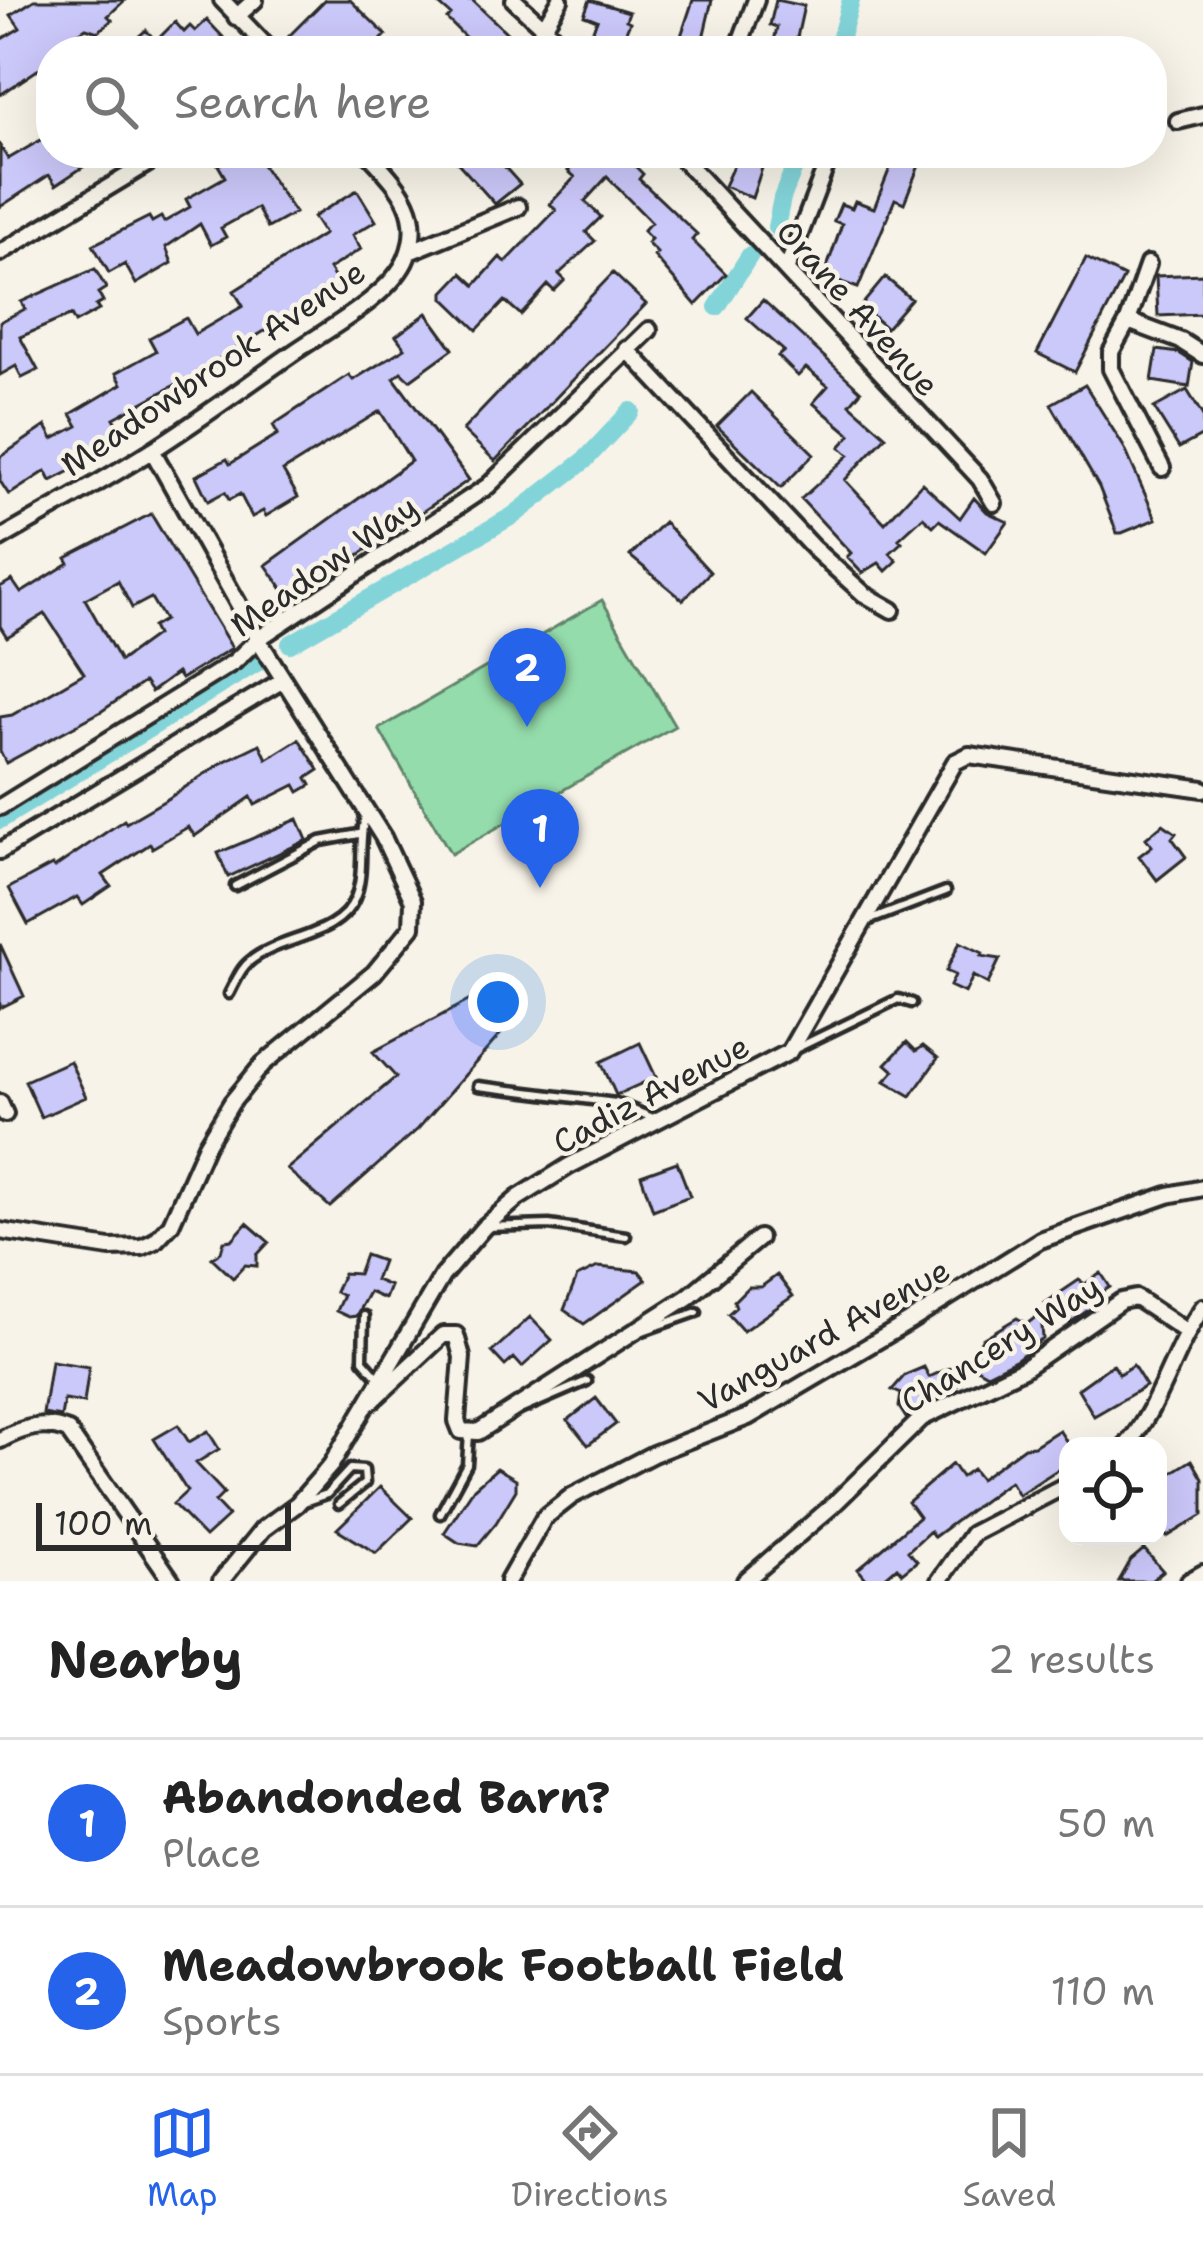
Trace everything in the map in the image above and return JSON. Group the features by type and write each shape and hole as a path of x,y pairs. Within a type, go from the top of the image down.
{"street":[{"path":"222,0 256,36"},
{"path":"236,17 254,0"},
{"path":"514,0 553,36"},
{"path":"544,27 560,0"},
{"path":"742,36 756,0"},
{"path":"1178,121 1203,116"},
{"path":"0,253 140,168"},
{"name":"Meadowbrook Avenue","path":"0,539 152,450 382,290 400,272 413,226 406,195 382,168"},
{"name":"Orane Avenue","path":"694,168 788,268 814,304 980,479 994,503"},
{"path":"788,268 825,168"},
{"path":"409,252 518,207"},
{"path":"1148,264 1128,321 1111,352 1111,369 1162,468"},
{"path":"1128,321 1181,340 1203,355"},
{"name":"Meadow Way","path":"0,807 234,662 258,639 488,486 649,330"},
{"path":"626,349 813,548 865,594 892,610"},
{"path":"0,1231 110,1248 142,1247 155,1241 171,1224 206,1145 232,1102 263,1064 374,974 412,927 413,901 367,809 258,639 152,450"},
{"path":"0,850 283,680"},
{"name":"Cadiz Avenue","path":"221,1581 263,1529 297,1504 331,1465 442,1276 484,1227 518,1198 569,1166 789,1052 955,762 969,755 1203,789"},
{"name":"Vanguard Avenue","path":"508,1581 544,1518 572,1496 652,1454 748,1417 1040,1240 1168,1195 1203,1188"},
{"path":"364,1408 443,1335 456,1335 462,1358 457,1421 461,1431 469,1434 688,1297 759,1238"},
{"name":"Chancery Way","path":"745,1581 831,1507 922,1418 1023,1369 1120,1301 1136,1298 1187,1332"},
{"path":"1134,1437 1146,1423 1203,1307"},
{"path":"0,1440 21,1429 53,1425 68,1431 172,1581"},
{"path":"939,1581 972,1534 1059,1489"},
{"path":"1189,1581 1203,1573"}],"lane":[{"path":"229,994 246,964 319,930 347,911 356,895 359,835 367,809"},
{"path":"235,886 321,841 359,835"},
{"path":"860,924 946,891"},
{"path":"789,1052 898,999 912,1003"},
{"path":"478,1086 616,1103 661,1121"},
{"path":"484,1227 549,1225 626,1237"},
{"path":"627,1333 650,1330 698,1312"},
{"path":"364,1316 363,1360 379,1378"},
{"path":"512,1411 536,1406 587,1381"},
{"path":"440,1514 467,1464 469,1434"},
{"path":"297,1504 327,1494 350,1469 364,1470 365,1483 339,1504"}],"green space":[{"path":"602,600 675,726 451,854 379,729"}],"building":[{"path":"34,0 125,0 98,32 86,28 74,36 36,36 36,71 0,95 0,40 20,28 11,15"},
{"path":"325,0 350,0 386,35 385,36 289,36"},
{"path":"434,0 472,0 510,36 464,36 447,19 451,15"},
{"path":"590,0 629,12 626,20 630,22 624,36 590,36 597,20 584,15"},
{"path":"693,0 712,0 704,36 681,36"},
{"path":"776,0 804,6 797,36 775,36 777,27 770,25"},
{"path":"207,20 222,36 161,36 175,22 184,32 190,26 195,31"},
{"path":"36,143 36,168 82,168 56,185 49,175 0,207 0,146 8,159"},
{"path":"220,168 264,168 295,213 268,228 257,208 221,228 226,237 211,245 200,224 166,247 172,263 136,284 125,264 109,273 93,245 149,217 152,222 161,217 164,222 190,207 186,199 225,177"},
{"path":"463,168 506,168 520,184 495,204"},
{"path":"637,168 643,174 639,179 697,234 692,240 726,274 696,305 654,256 657,253 647,243 651,239 643,231 651,222 607,177 585,201 601,217 586,232 595,241 559,274 565,280 554,291 548,285 521,315 505,301 477,330 444,298 444,292 462,273 475,285 500,257 506,262 556,210 550,204 575,177 568,171"},
{"path":"732,168 762,168 752,198 724,186"},
{"path":"890,168 918,168 904,203 895,199 858,288 824,276 842,224 834,221 841,204 852,208 855,201 874,208"},
{"path":"357,190 376,221 352,235 361,249 329,269 339,285 211,364 214,369 189,383 193,390 181,397 175,385 114,418 123,433 89,454 92,460 51,481 46,471 9,495 0,481 0,457 46,426 53,439 78,426 71,414 122,384 116,373 156,351 149,338 186,318 195,334 243,306 234,291 324,234 313,217"},
{"path":"1086,258 1124,277 1075,372 1037,353"},
{"path":"95,269 106,288 98,293 103,302 96,306 99,310 75,323 71,315 20,337 38,370 22,378 16,366 0,375 0,322 25,309 21,302"},
{"path":"613,273 646,304 495,461 463,430"},
{"path":"1203,274 1203,314 1158,316 1156,276"},
{"path":"885,277 911,299 886,328 861,306"},
{"path":"763,300 861,391 850,404 886,436 845,480 885,523 922,483 960,518 974,498 987,512 1008,522 986,553 939,520 933,526 923,517 899,539 902,542 890,553 897,561 886,571 879,563 862,573 847,557 851,553 801,499 849,455 840,447 851,435 813,403 828,386 806,368 798,376 778,356 784,351 747,318"},
{"path":"427,313 453,349 410,380 401,372 394,378 469,480 291,601 266,565 411,461 380,411 283,471 298,497 266,516 263,511 252,517 240,494 229,500 225,492 208,501 196,476 227,459 230,464 278,434 273,425 349,375 353,380 405,348 396,336"},
{"path":"1157,350 1179,353 1193,362 1189,387 1152,381"},
{"path":"1085,385 1124,447 1156,519 1122,533 1117,533 1099,487 1051,404"},
{"path":"1187,390 1203,416 1203,435 1179,448 1154,408"},
{"path":"751,392 814,454 781,488 717,426"},
{"path":"151,514 232,648 181,679 177,673 151,692 144,682 102,711 6,763 0,751 0,717 12,715 84,673 45,614 7,637 0,626 0,587 12,580 21,593 69,563 66,558","holes":["118,581 132,608 151,598 164,620 152,627 156,635 120,661 85,599"]},
{"path":"664,522 710,572 683,600 630,556"},
{"path":"299,739 319,770 307,778 311,785 299,792 295,785 255,805 251,797 195,836 188,827 152,848 150,844 103,875 111,886 83,905 77,897 28,924 9,888 54,868 223,762 260,744 267,759"},
{"path":"298,819 307,840 228,877 218,853"},
{"path":"1163,824 1176,833 1172,838 1186,857 1157,880 1139,856 1152,846 1146,838"},
{"path":"960,942 983,953 981,956 1000,959 988,984 973,976 965,993 950,986 955,975 946,971"},
{"path":"0,944 24,996 0,1008"},
{"path":"472,999 504,1030 418,1129 330,1207 287,1169 396,1077 373,1052"},
{"path":"907,1042 916,1051 923,1046 938,1058 911,1096 885,1081 894,1071 886,1064"},
{"path":"640,1043 656,1077 616,1095 601,1062"},
{"path":"70,1061 86,1097 41,1117 25,1081"},
{"path":"677,1162 690,1196 653,1210 641,1175"},
{"path":"247,1223 269,1242 257,1255 257,1266 245,1265 233,1278 212,1258"},
{"path":"365,1255 382,1261 375,1280 390,1286 385,1299 369,1292 356,1316 349,1317 336,1311 343,1295 335,1292 343,1273 358,1274"},
{"path":"598,1267 639,1271 646,1280 584,1324 564,1310 577,1277"},
{"path":"1101,1273 1110,1287 1096,1296 1100,1302 1070,1323 1045,1303 1079,1280 1085,1284"},
{"path":"777,1275 793,1296 743,1331 728,1314 736,1307 734,1301 748,1287 761,1287"},
{"path":"1041,1313 1043,1339 1017,1359 987,1374 968,1363 982,1339 1017,1318 1027,1324"},
{"path":"530,1317 552,1340 522,1367 514,1358 505,1366 492,1352"},
{"path":"51,1361 89,1367 84,1403 64,1400 61,1417 43,1414"},
{"path":"1113,1364 1119,1374 1133,1365 1146,1386 1094,1416 1078,1389"},
{"path":"954,1366 961,1382 906,1418 899,1407 901,1394 892,1390 905,1375 924,1367 929,1377"},
{"path":"596,1398 616,1424 588,1445 568,1420"},
{"path":"178,1425 189,1442 208,1431 219,1449 196,1463 224,1493 215,1502 228,1516 205,1537 173,1504 187,1491 154,1439"},
{"path":"1059,1430 1064,1437 1059,1437 1059,1469 1018,1495 1010,1481 934,1537 930,1531 908,1551 917,1561 902,1573 897,1567 881,1581 868,1581 858,1569 919,1517 908,1502 952,1464 961,1477 972,1469 980,1479 1024,1447"},
{"path":"1192,1460 1203,1479 1203,1515 1167,1537 1167,1475"},
{"path":"497,1468 516,1479 516,1490 477,1546 459,1543 444,1533 474,1488"},
{"path":"380,1487 412,1518 376,1553 337,1529"},
{"path":"1144,1549 1163,1571 1151,1581 1119,1581 1131,1560"}],"waterway":[{"path":"841,36 851,0"},
{"path":"776,227 794,168"},
{"path":"717,307 750,255"},
{"path":"290,644 514,515 584,461 631,411"},
{"path":"0,820 258,662"}],"place":[{"name":"Meadowbrook Football Field","path":"527,727"},
{"name":"Abandonded Barn?","path":"540,888"}]}
